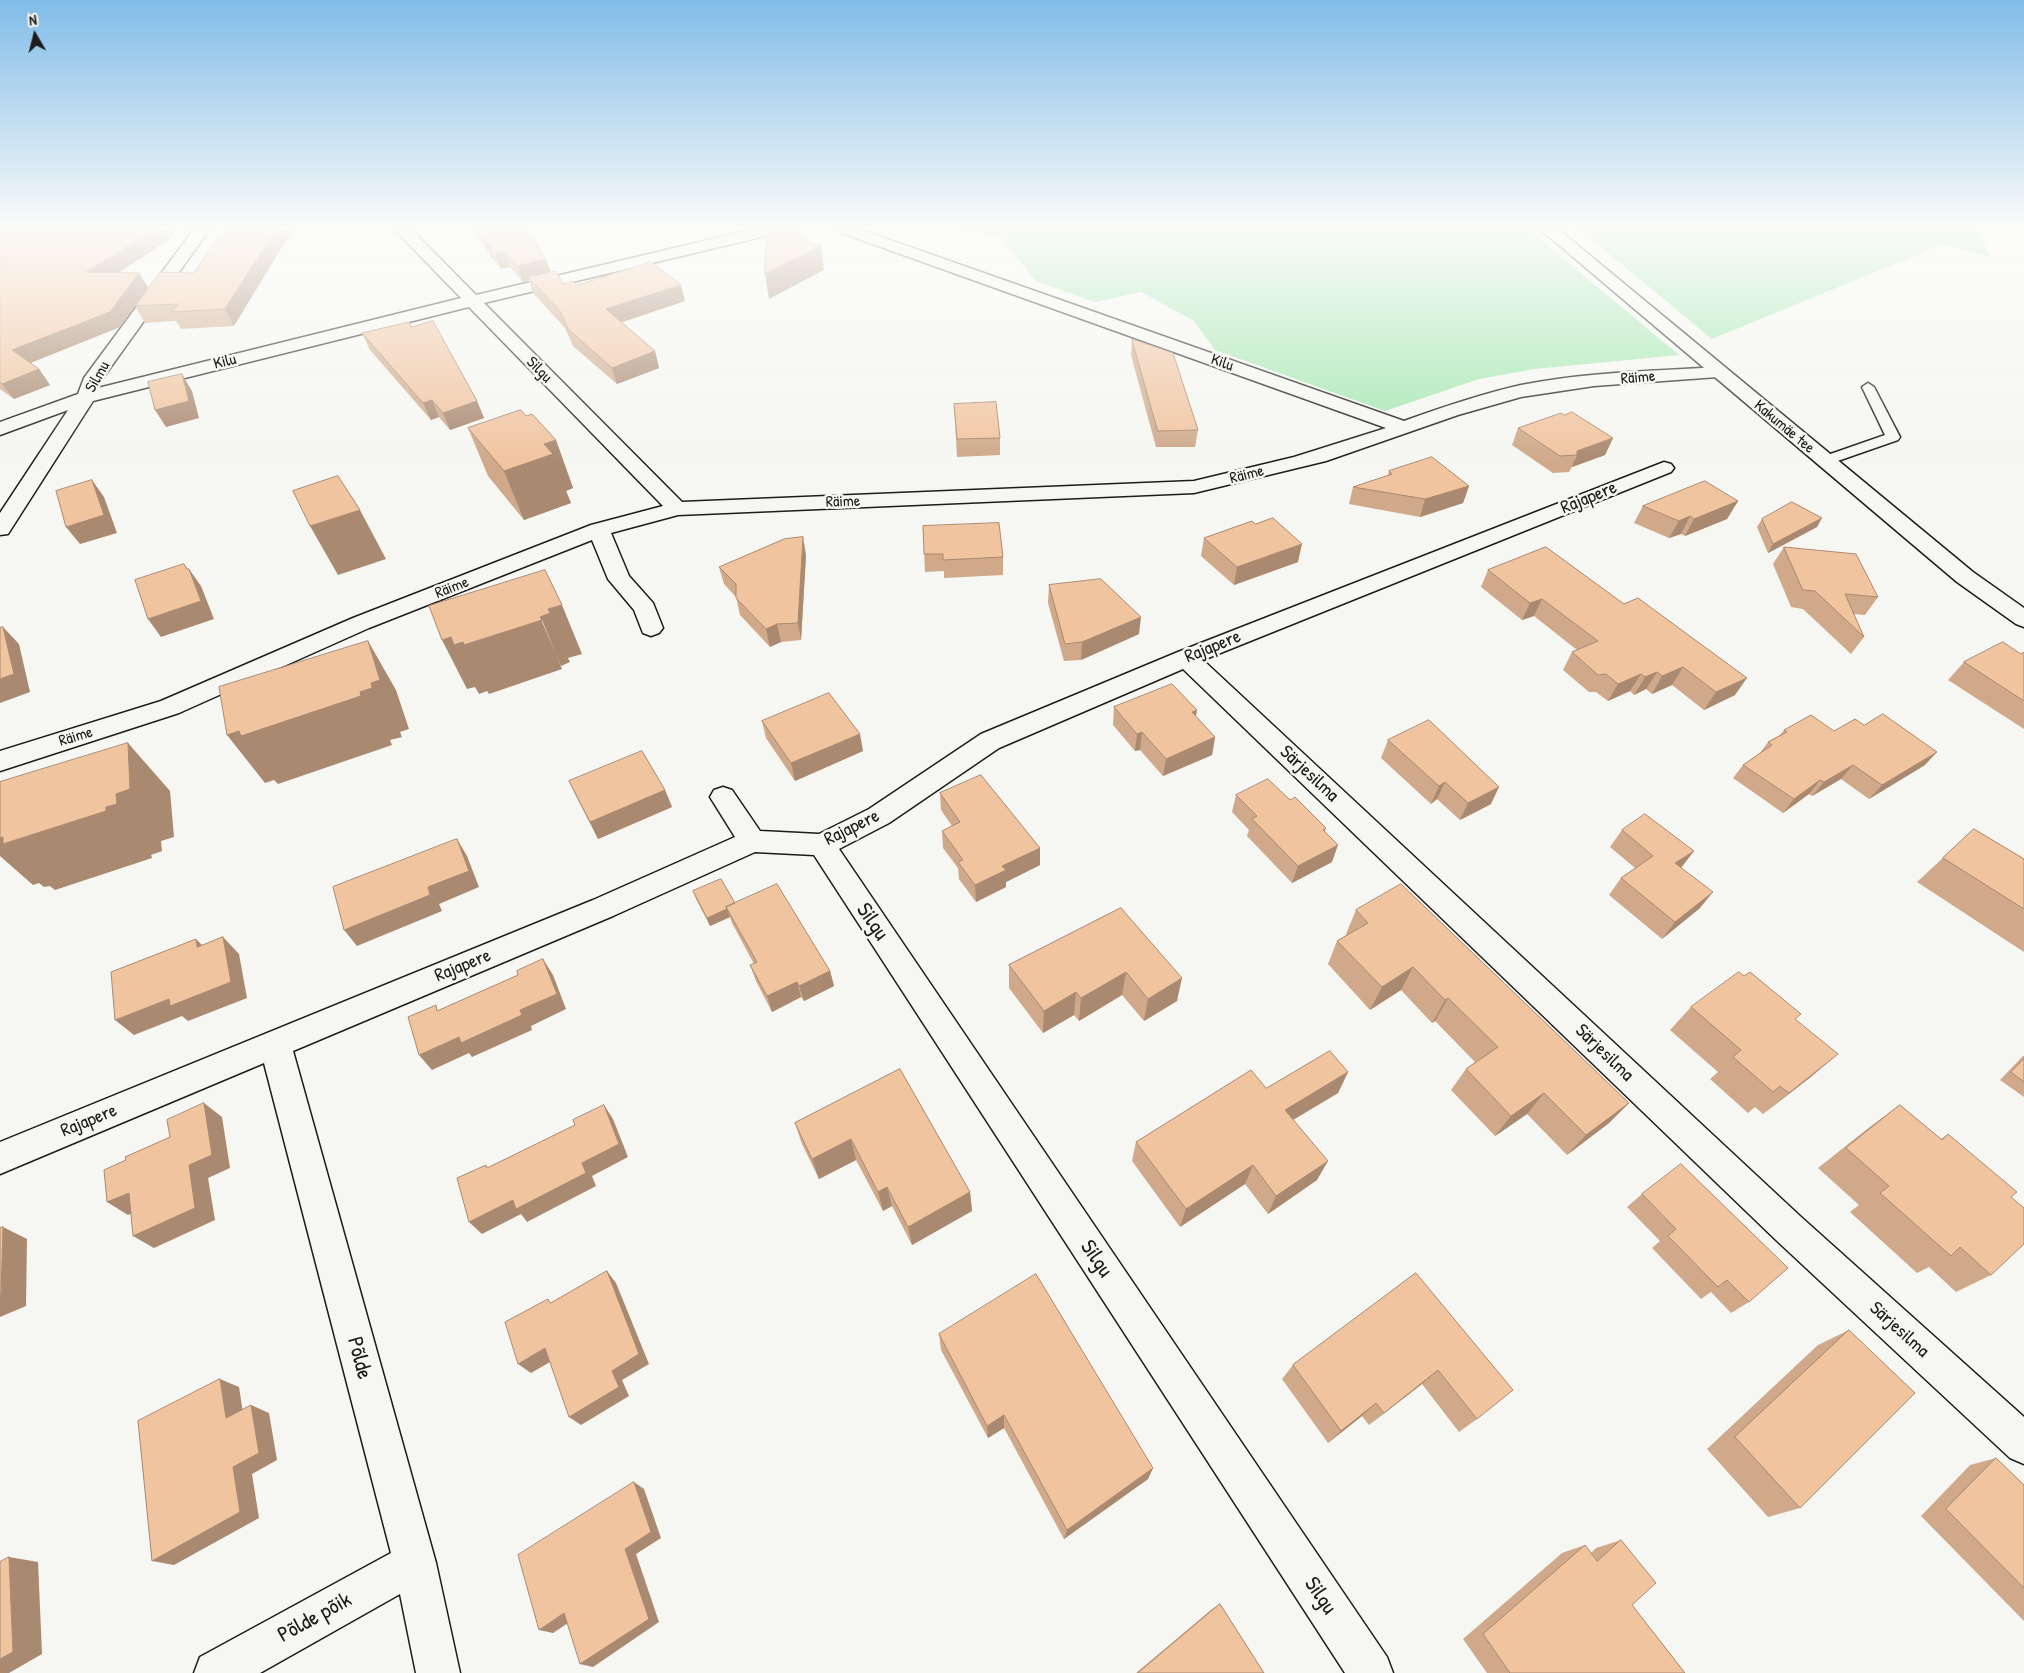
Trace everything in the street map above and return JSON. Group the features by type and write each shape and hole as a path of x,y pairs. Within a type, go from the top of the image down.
{"street":[{"name":"Silmu","path":"0,529 86,397 91,382 145,307"},
{"name":"Kilu","path":"0,429 86,397 447,307"},
{"name":"Silgu","path":"477,307 677,510"},
{"name":"Kilu","path":"1064,307 1403,427"},
{"name":"Kakumäe tee","path":"1641,307 1965,577 2024,619"},
{"name":"Räime","path":"0,761 170,707 361,624 599,530 677,510 1194,487 1252,475 1337,451 1481,401 1522,391 1562,384 1718,372"},
{"name":"Rajapere","path":"0,1158 603,908 752,841 822,845 878,816 990,741 1186,658 1664,468"},
{"path":"599,530 619,579 645,608 650,628"},
{"name":"Särjesilma","path":"1186,658 1788,1228 2024,1444"},
{"path":"723,797 752,841"},
{"name":"Silgu","path":"822,845 1371,1673"},
{"name":"Põlde","path":"275,1044 415,1563 438,1673"},
{"name":"Põlde põik","path":"216,1673 415,1563"}],"lane":[{"path":"1824,461 1893,437 1868,387"}],"green space":[{"path":"1169,307 1622,307 1679,355 1535,369 1479,379 1385,411 1215,350 1194,321"},
{"path":"1673,307 1790,307 1712,339"}],"building":[{"path":"0,307 114,307 110,312 12,350 39,369 2,384 0,382"},
{"path":"175,307 226,307 225,309 171,312"},
{"path":"556,307 612,307 606,309 655,351 612,368 568,329"},
{"path":"433,321 477,401 443,413 432,400 423,403 362,333 409,322 411,327"},
{"path":"1132,339 1173,353 1198,430 1158,431"},
{"path":"182,374 189,401 155,410 148,382"},
{"path":"996,402 1000,438 957,439 954,404"},
{"path":"521,410 526,416 532,414 556,440 544,444 553,454 504,471 468,428"},
{"path":"1572,412 1613,438 1577,451 1577,455 1560,456 1518,428 1561,413 1564,415"},
{"path":"1432,457 1469,486 1425,499 1353,487 1392,474 1389,471"},
{"path":"338,476 360,510 310,526 293,491"},
{"path":"92,480 104,515 66,527 56,491"},
{"path":"1705,481 1738,501 1694,519 1690,516 1679,521 1643,506"},
{"path":"1792,502 1822,518 1773,544 1762,519"},
{"path":"1273,518 1302,544 1237,567 1204,538 1252,521 1255,524"},
{"path":"999,523 1003,557 943,560 943,554 924,554 923,526"},
{"path":"803,537 798,623 777,624 766,629 736,598 736,584 719,567 784,539"},
{"path":"1546,547 1624,604 1638,598 1747,678 1716,692 1683,667 1662,676 1657,672 1645,677 1641,674 1618,684 1606,674 1598,675 1572,652 1598,641 1542,599 1530,603 1488,570"},
{"path":"1784,547 1856,554 1878,597 1845,594 1864,637 1815,591 1803,590"},
{"path":"184,564 189,569 201,601 148,619 135,580"},
{"path":"545,570 562,605 548,609 550,613 540,617 542,620 464,645 463,642 454,645 451,637 442,640 429,606"},
{"path":"1101,579 1141,617 1082,642 1065,644 1049,585"},
{"path":"3,627 14,674 0,679 0,628"},
{"path":"368,641 380,680 371,683 372,688 360,692 361,696 241,736 239,731 227,735 219,687"},
{"path":"2003,642 2021,654 2024,652 2024,701 1964,662"},
{"path":"1172,684 1197,710 1192,712 1215,737 1166,759 1142,732 1137,734 1114,707"},
{"path":"829,693 860,734 791,763 762,721"},
{"path":"1883,714 1937,752 1882,785 1853,765 1824,782 1820,780 1794,799 1743,765 1772,745 1768,742 1787,732 1784,730 1811,715 1834,731 1855,719 1864,725"},
{"path":"1429,720 1499,787 1468,803 1445,782 1439,786 1388,740"},
{"path":"128,743 130,789 116,794 117,804 106,807 106,811 3,844 3,837 0,838 0,782"},
{"path":"642,751 665,790 590,822 569,781"},
{"path":"981,775 1040,848 1002,866 1006,870 975,885 958,862 963,860 942,831 960,822 940,793"},
{"path":"1268,779 1290,800 1295,797 1326,828 1323,830 1338,845 1298,866 1252,819 1257,816 1236,795"},
{"path":"1645,814 1694,851 1675,863 1713,892 1675,922 1621,878 1653,856 1622,830"},
{"path":"1974,829 2024,859 2024,909 1943,858"},
{"path":"457,839 469,871 428,887 430,895 344,930 333,887"},
{"path":"721,879 735,903 726,907 727,909 707,918 693,891"},
{"path":"777,884 830,971 799,986 797,982 767,996 750,965 757,962 726,907"},
{"path":"1401,884 1629,1103 1586,1135 1544,1093 1511,1116 1466,1069 1498,1047 1448,998 1445,1000 1413,967 1382,987 1337,941 1368,923 1356,910"},
{"path":"1121,908 1182,978 1148,999 1126,972 1081,998 1076,992 1044,1011 1009,965"},
{"path":"223,937 231,982 170,1006 169,999 115,1020 111,972 196,939 197,947"},
{"path":"543,959 557,994 520,1010 522,1015 461,1043 459,1037 419,1055 408,1017 436,1005 437,1011 518,975 517,971"},
{"path":"1739,972 1744,976 1750,972 1801,1014 1795,1019 1838,1054 1789,1093 1780,1086 1773,1092 1733,1057 1741,1050 1691,1007"},
{"path":"1330,1051 1348,1072 1285,1110 1328,1161 1276,1196 1253,1165 1186,1209 1136,1142 1251,1070 1266,1088"},
{"path":"2024,1059 2024,1082 2011,1072"},
{"path":"900,1069 970,1192 908,1227 887,1187 878,1192 851,1139 812,1159 795,1123"},
{"path":"204,1103 212,1155 189,1165 195,1208 133,1236 129,1193 107,1202 104,1170 126,1160 125,1157 170,1137 167,1120"},
{"path":"604,1105 619,1144 582,1163 586,1173 516,1209 513,1200 469,1222 457,1178 486,1165 487,1168 575,1125 573,1120"},
{"path":"1900,1105 1942,1140 1948,1134 2017,1192 2011,1197 2024,1208 2024,1244 1991,1275 1960,1247 1951,1256 1880,1193 1889,1186 1846,1148"},
{"path":"1681,1164 1788,1268 1749,1302 1727,1280 1718,1287 1668,1236 1676,1229 1642,1194"},
{"path":"3,1227 1,1295 0,1295 0,1228"},
{"path":"607,1271 639,1354 612,1371 619,1387 569,1417 545,1348 518,1364 505,1322 548,1299 550,1303"},
{"path":"1416,1273 1513,1390 1477,1419 1438,1370 1384,1413 1376,1403 1341,1431 1293,1365"},
{"path":"1036,1274 1153,1468 1067,1530 1004,1415 987,1426 939,1334"},
{"path":"1849,1330 1915,1393 1800,1508 1735,1437"},
{"path":"220,1379 226,1418 251,1405 259,1453 233,1467 240,1512 152,1561 138,1421"},
{"path":"1996,1458 2024,1485 2024,1588 1946,1509"},
{"path":"634,1482 651,1532 625,1549 649,1619 580,1664 564,1613 539,1630 518,1555"},
{"path":"1621,1540 1656,1583 1632,1605 1685,1673 1510,1673 1483,1634 1585,1545 1597,1561"},
{"path":"9,1557 13,1652 0,1659 0,1562"},
{"path":"1220,1604 1264,1673 1138,1673"}]}
